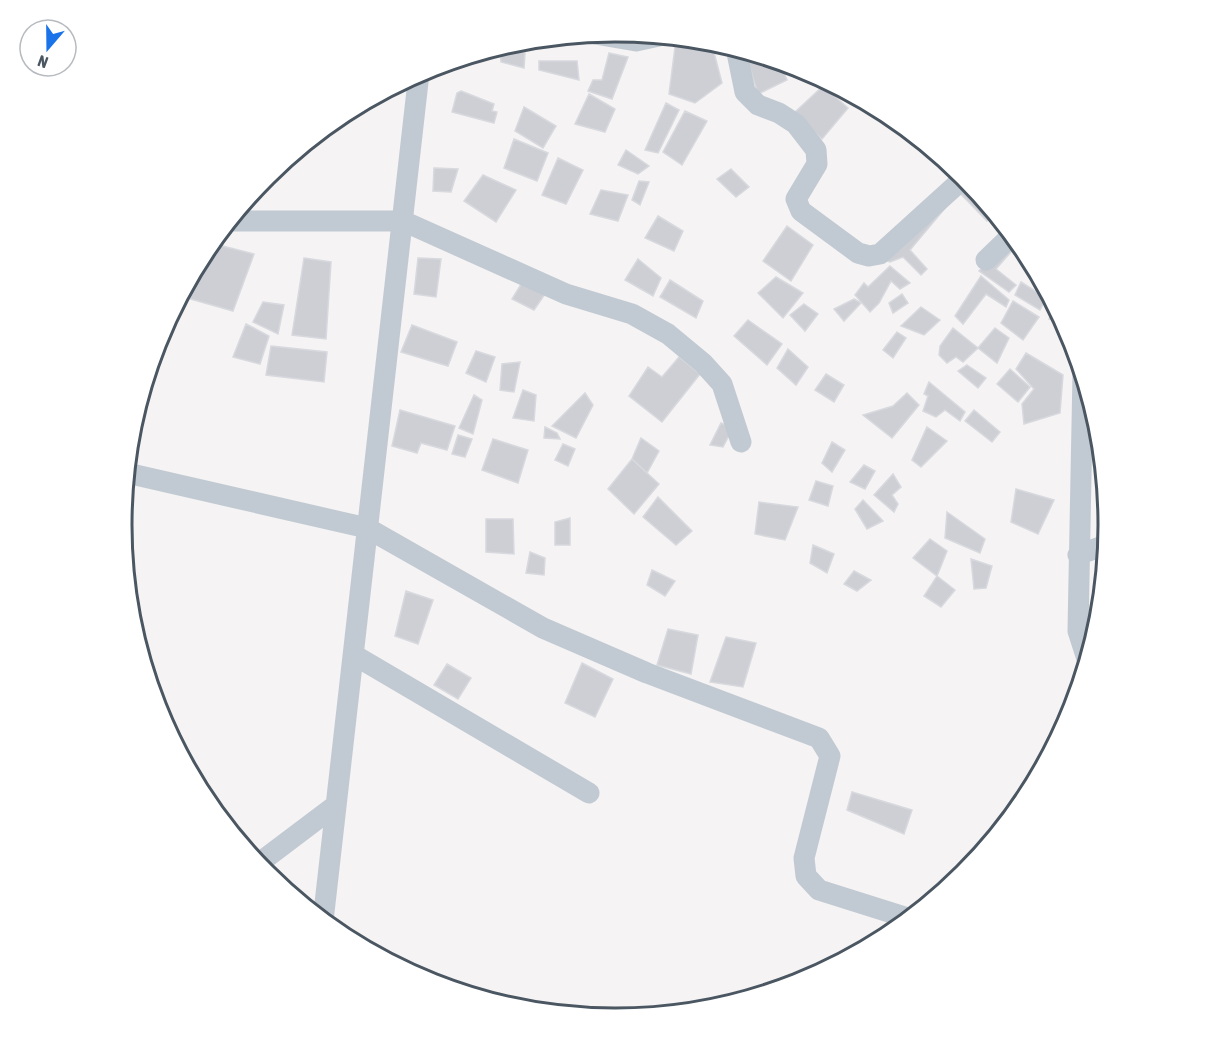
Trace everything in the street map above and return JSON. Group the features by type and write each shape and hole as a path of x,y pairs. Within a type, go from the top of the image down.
{"street":[{"path":"738,57 745,92 758,105 779,113 796,124 816,150 817,164 796,199 801,211 858,253 869,256 880,254 957,184"},
{"path":"324,911 418,85"},
{"path":"240,221 403,221 566,294 632,314 668,334 703,363 722,384 741,442"},
{"path":"986,260 1006,240"},
{"path":"1082,398 1078,631 1084,648"},
{"path":"135,475 367,528 543,628 647,673 819,738 830,756 804,858 806,876 819,890 901,916"},
{"path":"1078,555 1098,548"},
{"path":"354,655 589,793"},
{"path":"266,858 336,805"}],"building":[{"path":"675,47 714,52 722,83 695,103 669,94"},
{"path":"518,52 525,53 524,68 501,62 501,56"},
{"path":"609,53 628,57 612,99 588,91 593,80 602,80"},
{"path":"748,60 784,73 787,80 758,94"},
{"path":"539,61 577,61 579,80 539,70"},
{"path":"821,88 831,93 848,108 822,139 794,113"},
{"path":"461,91 494,104 492,111 497,112 494,123 452,112 457,93"},
{"path":"589,94 615,109 605,132 575,124"},
{"path":"666,103 679,110 658,153 645,150"},
{"path":"524,107 556,126 543,148 515,131"},
{"path":"685,111 707,121 682,165 663,152"},
{"path":"514,139 548,153 537,181 504,168"},
{"path":"626,150 649,166 638,174 618,165"},
{"path":"558,158 583,170 566,204 542,195"},
{"path":"434,168 458,169 451,192 433,191"},
{"path":"731,169 749,187 736,197 717,179"},
{"path":"483,175 516,190 496,222 464,201"},
{"path":"639,181 649,182 640,205 632,200"},
{"path":"958,185 989,219 987,221 955,188"},
{"path":"601,190 628,195 618,221 590,214"},
{"path":"946,207 910,250 927,269 921,275 903,257 890,262 882,259"},
{"path":"658,216 683,231 674,251 645,238"},
{"path":"787,226 813,245 791,281 763,261"},
{"path":"1007,243 1013,250 996,269 1016,285 1009,292 979,271"},
{"path":"221,246 254,254 233,311 189,299"},
{"path":"304,258 331,262 326,339 292,335"},
{"path":"418,258 441,259 436,297 414,294"},
{"path":"638,259 661,278 653,296 625,280"},
{"path":"890,266 910,283 900,289 891,281 879,303 870,312 855,295 864,283 868,287"},
{"path":"981,276 1009,300 1006,307 986,294 963,324 955,316"},
{"path":"776,277 803,293 783,318 758,293"},
{"path":"670,280 703,301 696,318 660,297"},
{"path":"523,281 545,294 534,310 512,299"},
{"path":"1021,282 1039,294 1044,302 1040,310 1015,295"},
{"path":"902,294 908,303 893,313 889,303"},
{"path":"854,299 861,303 844,321 834,309"},
{"path":"1013,301 1039,317 1023,340 1001,323"},
{"path":"263,302 284,305 278,334 253,322"},
{"path":"804,304 818,314 805,331 790,315"},
{"path":"921,307 940,320 924,335 901,326"},
{"path":"748,320 782,344 767,365 734,336"},
{"path":"246,324 269,336 260,364 233,357"},
{"path":"412,325 457,342 448,366 401,352"},
{"path":"953,328 978,348 963,362 956,357 947,363 939,355 940,346"},
{"path":"995,328 1009,338 997,363 978,348"},
{"path":"897,332 906,338 893,358 883,350"},
{"path":"271,346 327,352 324,382 266,375"},
{"path":"788,349 808,367 796,385 777,368"},
{"path":"476,351 495,357 486,382 466,373"},
{"path":"1026,353 1063,375 1060,413 1024,424 1022,404 1034,389 1016,369"},
{"path":"679,357 700,374 662,422 629,396 648,367 662,377"},
{"path":"520,362 514,392 500,390 502,364"},
{"path":"967,365 986,378 978,388 958,371"},
{"path":"1010,369 1030,387 1018,402 997,384"},
{"path":"826,374 844,385 834,402 815,390"},
{"path":"929,382 965,412 960,421 945,410 936,417 923,411 928,396 924,394"},
{"path":"523,390 536,395 534,421 513,418"},
{"path":"585,393 593,405 576,438 552,426"},
{"path":"907,393 919,405 892,438 863,415 893,406"},
{"path":"474,395 482,400 473,434 459,428"},
{"path":"400,410 455,426 447,450 421,443 417,453 392,446"},
{"path":"974,410 1000,432 992,442 965,421"},
{"path":"721,423 733,428 723,447 710,445"},
{"path":"545,427 557,433 560,439 544,438"},
{"path":"927,427 947,441 921,467 912,460"},
{"path":"458,435 472,439 465,457 452,454"},
{"path":"641,438 659,451 647,473 632,459"},
{"path":"493,439 528,450 518,483 482,470"},
{"path":"832,442 845,450 832,472 822,463"},
{"path":"563,444 575,449 568,466 555,460"},
{"path":"632,459 659,484 634,514 608,489"},
{"path":"864,465 875,471 865,489 850,482"},
{"path":"893,474 901,487 892,495 898,504 894,512 874,495"},
{"path":"816,481 833,486 828,506 809,500"},
{"path":"1016,489 1054,500 1038,534 1011,522"},
{"path":"658,497 692,531 676,545 643,517"},
{"path":"863,500 883,521 867,529 855,509"},
{"path":"759,502 798,507 785,540 755,534"},
{"path":"947,512 985,539 980,553 945,538"},
{"path":"570,518 570,545 555,545 555,522"},
{"path":"486,519 513,519 514,554 486,552"},
{"path":"930,539 947,551 937,576 913,558"},
{"path":"813,545 834,554 827,573 810,563"},
{"path":"530,552 545,558 544,575 526,573"},
{"path":"971,559 992,566 986,588 974,589"},
{"path":"652,570 675,581 665,596 647,585"},
{"path":"854,571 871,580 857,591 844,584"},
{"path":"937,576 955,590 941,607 924,596"},
{"path":"406,591 433,600 418,644 395,636"},
{"path":"668,629 698,635 691,674 657,665"},
{"path":"726,637 756,643 743,687 710,682"},
{"path":"582,663 613,679 595,717 565,703"},
{"path":"447,664 471,678 458,699 434,685"},
{"path":"852,792 912,810 904,834 847,810"}]}
